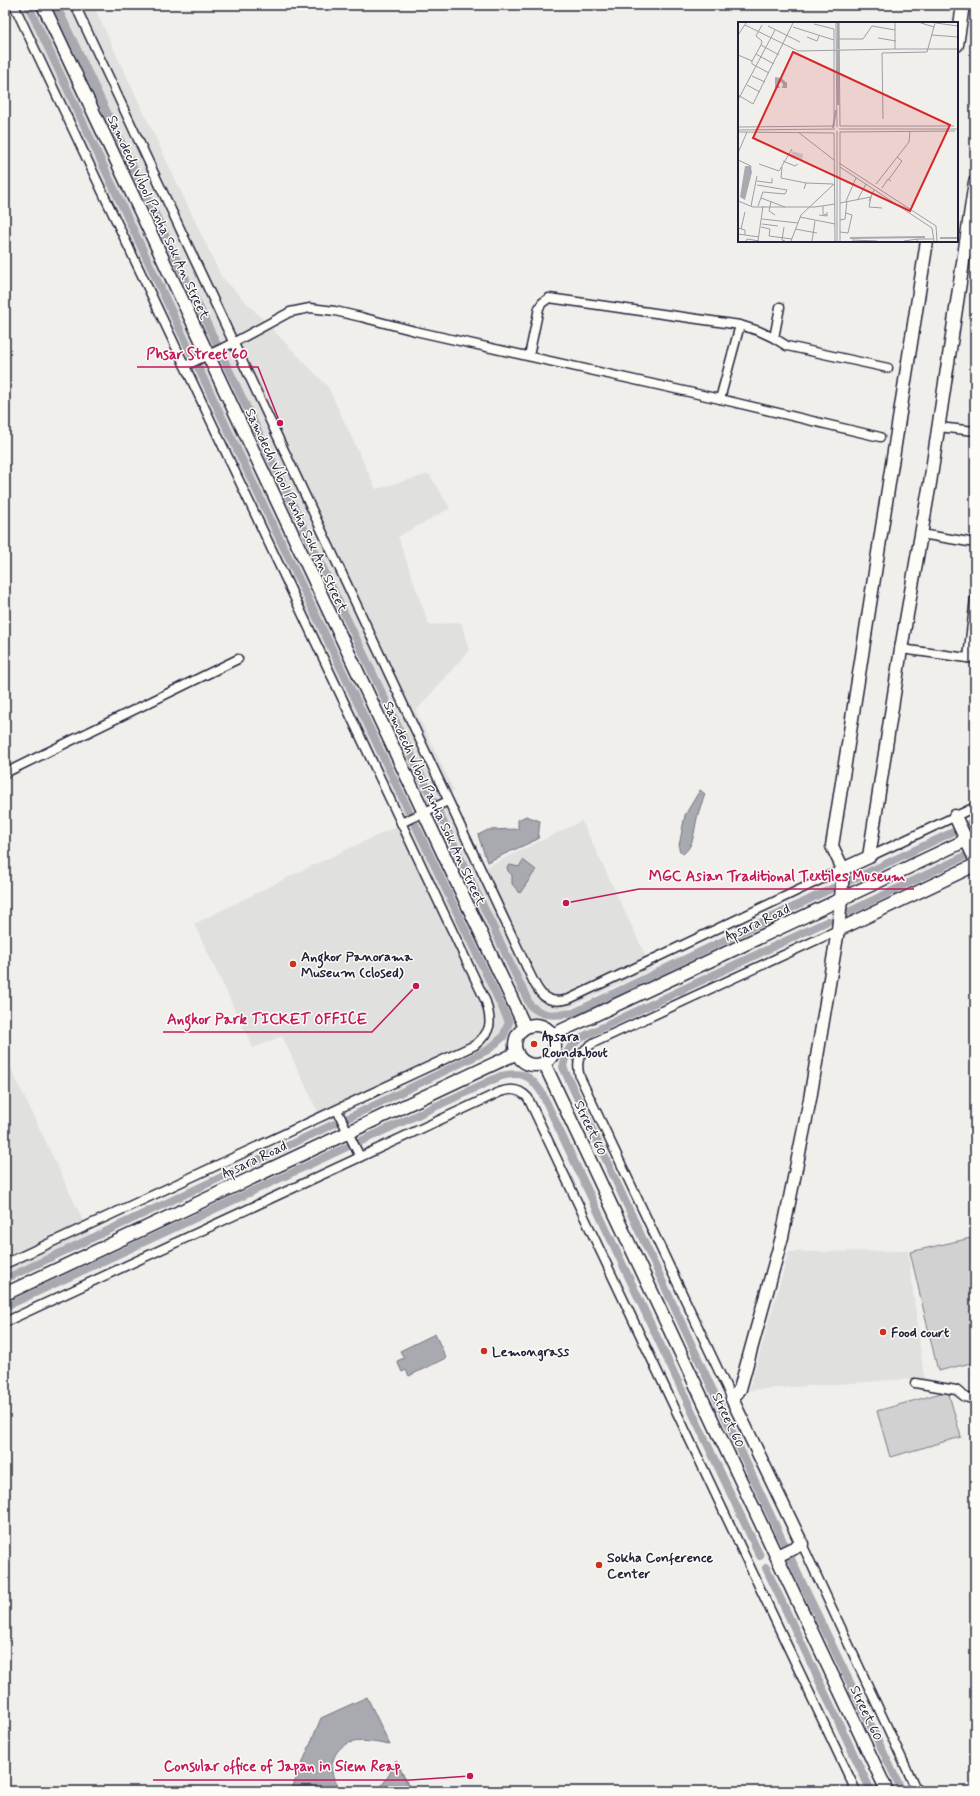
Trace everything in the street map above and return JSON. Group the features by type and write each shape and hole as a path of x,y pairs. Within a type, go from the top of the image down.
{"street":[{"path":"5,1264 475,1045 484,1037 490,1025 490,1015 486,1002 403,822 14,5"},
{"name":"Samdech Vibol Panha Sok An Street","path":"43,5 211,354 423,813 525,1027"},
{"path":"75,5 231,344 446,802 536,988 542,995 550,1000 559,1002 569,999 975,807"},
{"path":"958,38 963,5"},
{"path":"869,857 901,649 938,427 975,182"},
{"path":"732,1399 740,1389 782,1237 810,1099 838,930 841,899 843,869 832,846 926,242"},
{"path":"529,356 539,308 542,303 549,298 740,325 759,331 787,346 888,368"},
{"path":"774,338 780,307"},
{"path":"185,366 231,344 290,312 310,308 335,311 415,331 880,437"},
{"path":"720,400 740,325"},
{"path":"938,427 975,431"},
{"path":"921,534 975,543"},
{"path":"901,649 972,658 975,598"},
{"path":"5,773 238,659"},
{"path":"403,822 446,802"},
{"path":"955,816 971,838 975,859"},
{"name":"Apsara Road","path":"552,1035 971,838"},
{"path":"918,1791 788,1550 732,1399 580,1077 577,1067 579,1058 588,1047 595,1042 975,865"},
{"path":"538,1025 547,1029 552,1035 555,1046 554,1052 544,1063 534,1065 529,1064 517,1053 516,1038 525,1027 538,1025"},
{"name":"Apsara Road","path":"5,1294 347,1131 517,1053"},
{"name":"Street 60","path":"544,1063 788,1550 887,1791"},
{"path":"5,1322 500,1092 510,1088 524,1093 528,1098 856,1791"},
{"path":"337,1110 360,1157"},
{"path":"915,1383 956,1390 965,1397 975,1400"}],"shaded area":[{"path":"19,5 93,5 221,276 328,387 376,489 429,474 450,508 398,537 429,625 461,622 469,650 416,711 454,791 400,816"},
{"path":"700,790 705,794 691,843 687,851 683,854 679,850 679,846 685,815"},
{"path":"451,801 484,868 582,821 652,969 323,1123 282,1036 253,1048 194,924 307,868"},
{"path":"526,816 540,821 538,839 487,862 478,835 488,830 518,829 518,820"},
{"path":"523,860 536,870 520,893 512,884 512,875 508,871 507,867 510,865 519,867"},
{"path":"5,1056 91,1237 5,1277"},
{"path":"975,1237 975,1362 938,1371 910,1252"},
{"path":"908,1251 924,1378 749,1390 789,1252"},
{"path":"435,1334 446,1358 409,1376 406,1370 402,1372 397,1361 404,1358 400,1351"},
{"path":"948,1391 961,1437 890,1457 877,1411"},
{"path":"367,1697 390,1745 358,1741 341,1747 334,1757 332,1769 335,1781 343,1791 291,1791 321,1718"},
{"path":"396,1760 411,1791 375,1791 385,1781"}],"waterway":[{"path":"28,5 192,355"},
{"path":"56,5 530,1005 540,1012 550,1015 573,1013 835,887"},
{"path":"198,367 509,1022 503,1037 488,1050 348,1118"},
{"path":"967,825 975,821"},
{"path":"849,881 955,831"},
{"path":"846,913 967,855"},
{"path":"828,921 586,1035 572,1045 568,1051 563,1067 798,1574 902,1791"},
{"path":"359,1142 501,1076 520,1074 530,1078 534,1082 542,1093 760,1556"},
{"path":"5,1279 336,1123"},
{"path":"5,1307 347,1147"},
{"path":"766,1568 871,1791"}],"place":[{"name":"Phsar Street 60","path":"280,423"},
{"name":"MGC Asian Traditional Textiles Museum","path":"566,903"},
{"name":"Angkor Panorama Museum (closed)","path":"293,964"},
{"name":"Angkor Park TICKET OFFICE","path":"416,986"},
{"name":"Apsara Roundabout","path":"534,1044"},
{"name":"Food court","path":"883,1332"},
{"name":"Lemongrass","path":"484,1351"},
{"name":"Sokha Conference Center","path":"599,1565"},
{"name":"Consular office of Japan in Siem Reap","path":"470,1776"}]}
